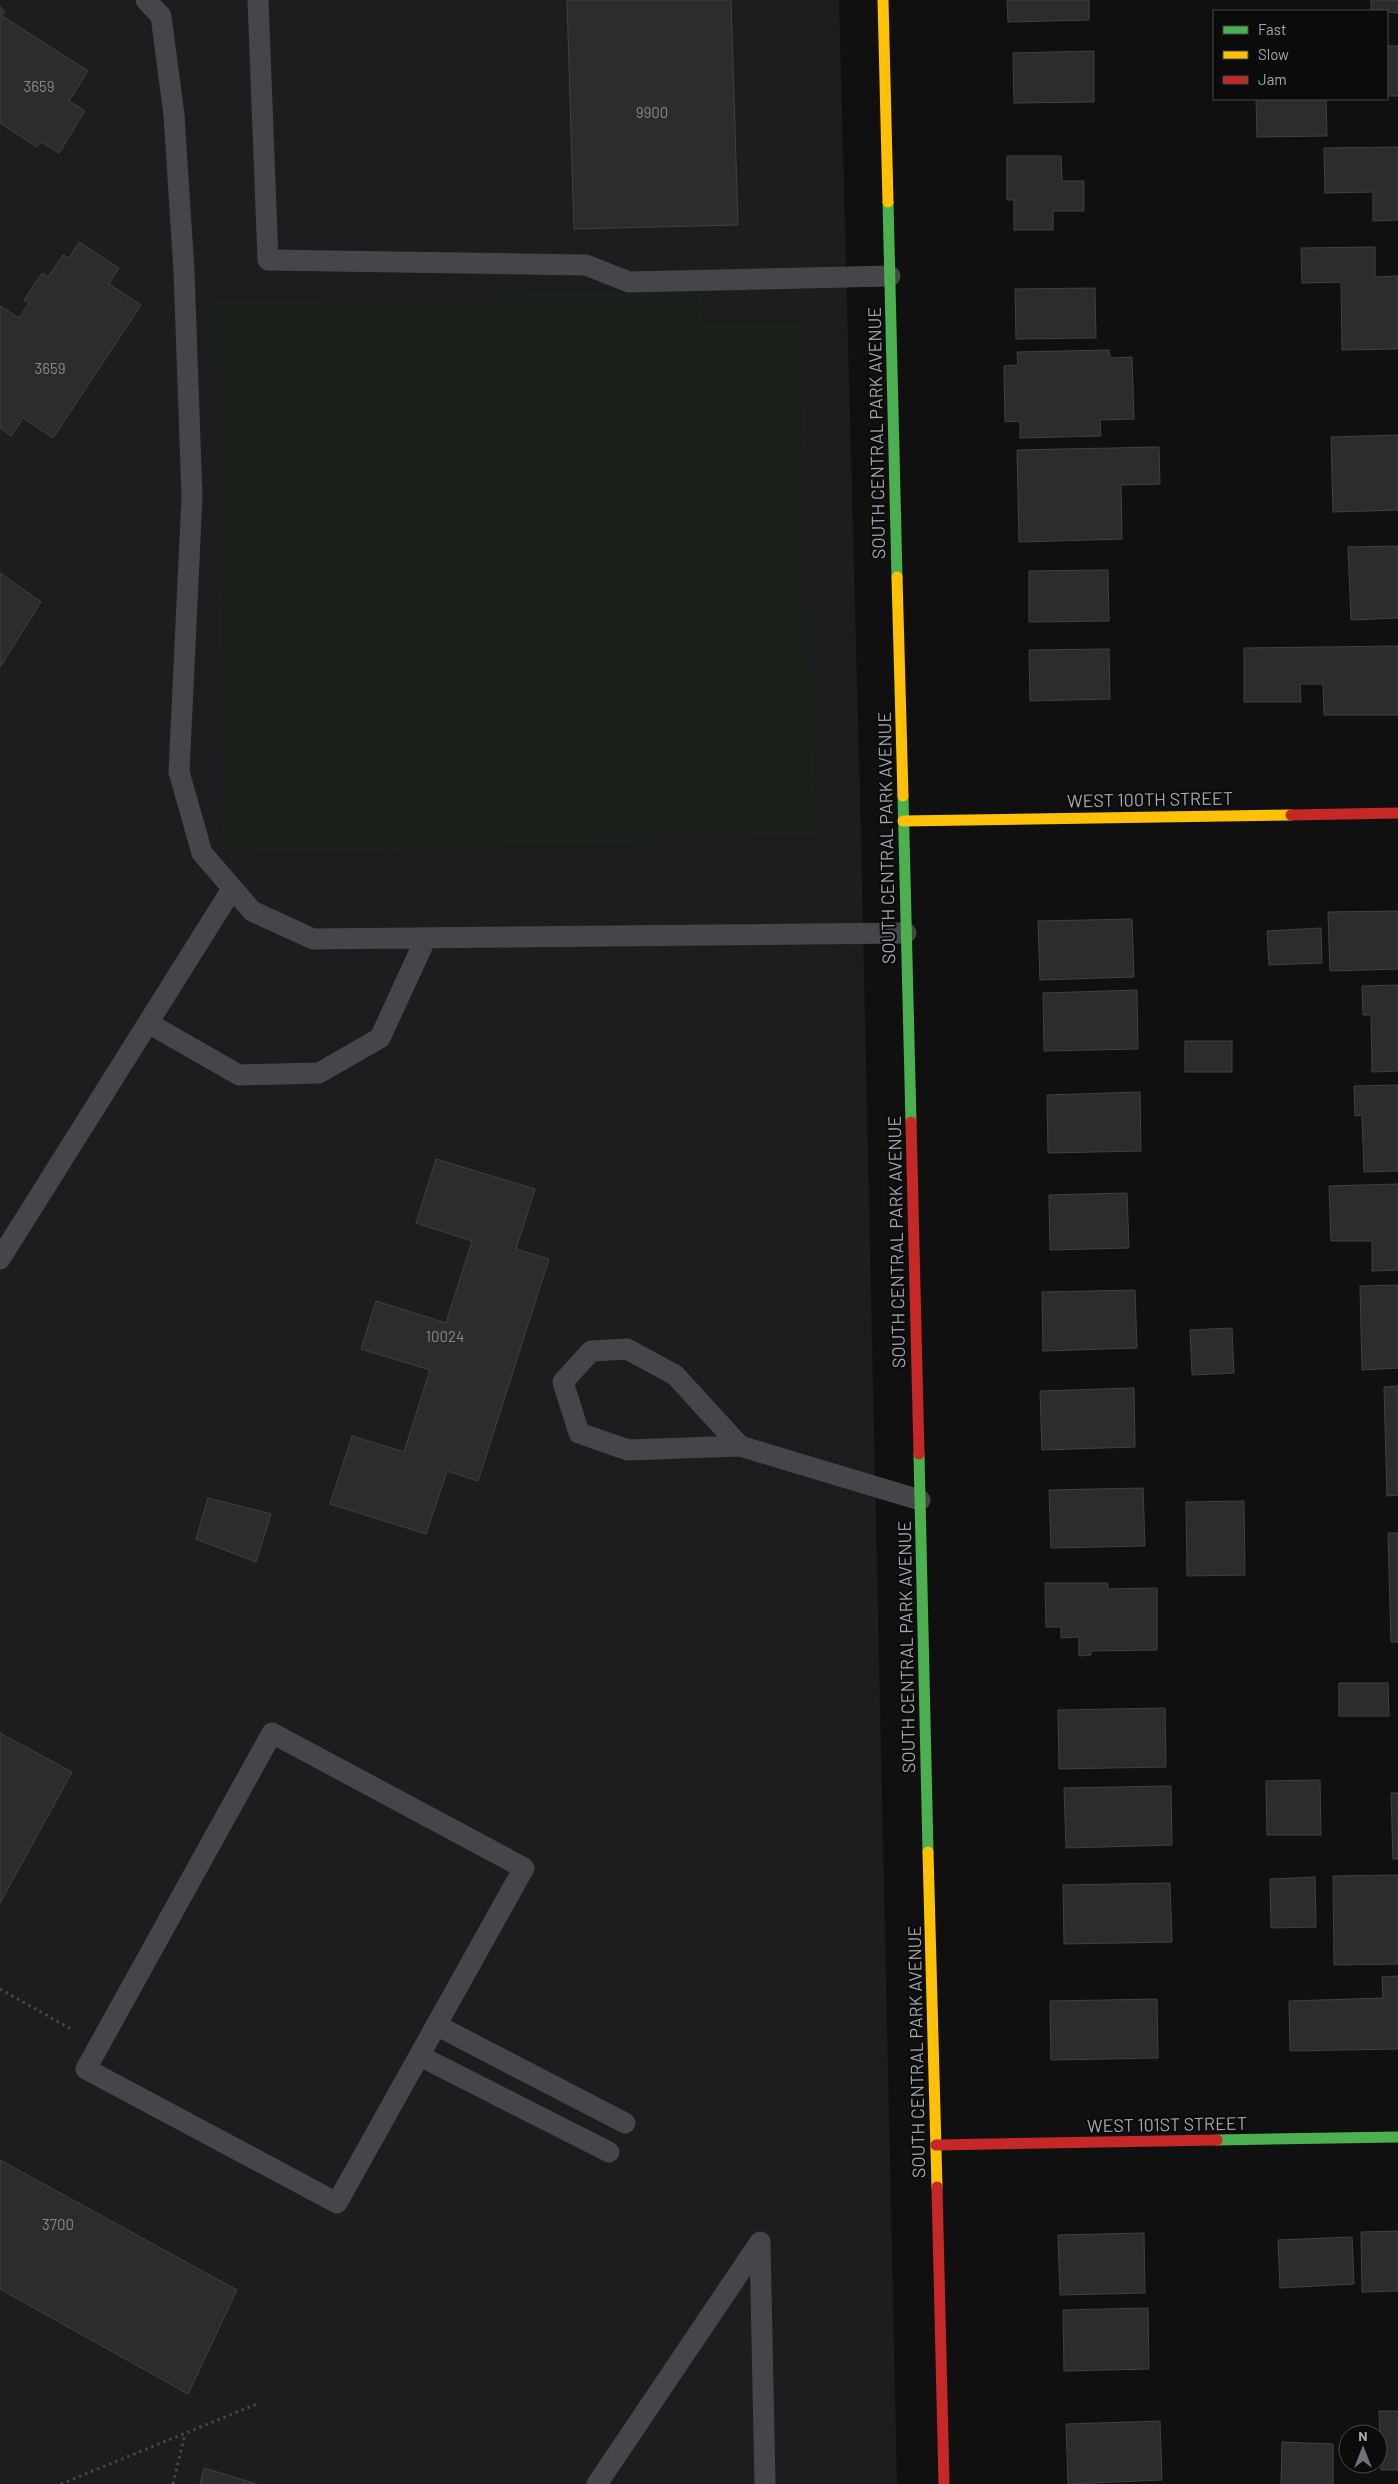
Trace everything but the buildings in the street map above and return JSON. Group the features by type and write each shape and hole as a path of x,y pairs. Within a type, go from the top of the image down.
{"street":[{"name":"SOUTH CENTRAL PARK AVENUE","path":"882,0 944,2484"},
{"name":"WEST 100TH STREET","path":"903,821 1398,812"},
{"name":"WEST 101ST STREET","path":"936,2145 1398,2137"}],"lane":[{"path":"146,0 161,16 174,115 184,271 192,497 178,772 202,853 252,911 313,939 906,934"},
{"path":"258,0 268,260 586,265 629,282 890,276"},
{"path":"0,1259 232,888"},
{"path":"148,1022 239,1075 319,1073 380,1038 426,938"},
{"path":"740,1446 675,1375 627,1348 591,1351 563,1382 579,1433 628,1450 740,1446 920,1500"},
{"path":"272,1733 524,1868 436,2025 336,2203 86,2069 272,1733"},
{"path":"436,2025 625,2123"},
{"path":"420,2056 609,2152"},
{"path":"598,2484 760,2242 765,2484"}],"path":[{"path":"0,1989 78,2033"},
{"path":"61,2484 259,2403"},
{"path":"173,2484 185,2434"}],"shaded area":[{"path":"0,0 839,0 861,836 897,2484 0,2484"},
{"path":"702,290 703,322 804,321 816,837 221,856 213,299"}],"traffic: fast":[{"path":"888,202 897,577"},
{"path":"903,796 911,1122"},
{"path":"919,1454 928,1852"},
{"path":"1217,2140 1398,2137"}],"traffic: slow":[{"path":"883,0 888,202"},
{"path":"897,577 903,796"},
{"path":"903,821 1291,815"},
{"path":"928,1852 937,2187"}],"traffic: jam":[{"path":"1291,815 1398,813"},
{"path":"911,1122 919,1454"},
{"path":"936,2145 1217,2140"},
{"path":"937,2187 944,2484"}]}
